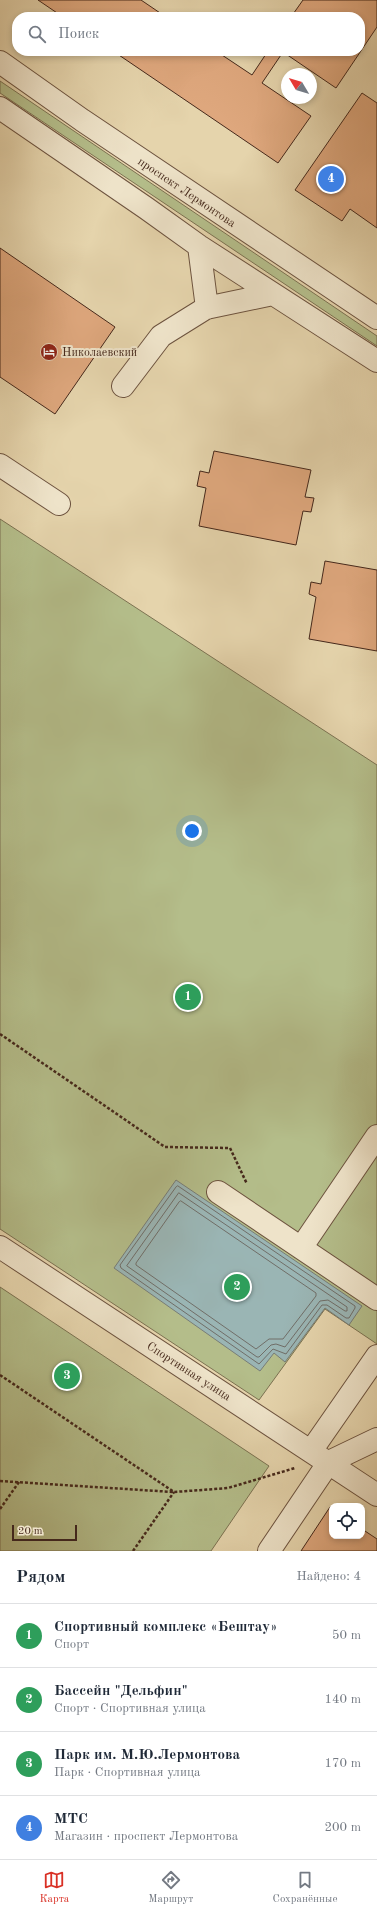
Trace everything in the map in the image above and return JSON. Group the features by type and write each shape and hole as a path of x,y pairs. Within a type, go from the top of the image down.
{"street":[{"name":"проспект Лермонтова","path":"0,62 82,120 377,318"},
{"path":"0,108 200,246 377,361"},
{"path":"200,246 207,308"},
{"path":"123,386 155,332 207,308 273,294"},
{"path":"0,465 59,504"},
{"path":"301,1248 377,1136"},
{"path":"218,1192 377,1299"},
{"name":"Спортивная улица","path":"0,1247 305,1459 329,1462 377,1495"},
{"path":"305,1459 377,1356"},
{"path":"269,1551 329,1462 377,1438"}],"path":[{"path":"0,1034 165,1147 230,1148 249,1189"},
{"path":"0,1375 174,1492"},
{"path":"0,1481 174,1492 228,1488 305,1459"},
{"path":"0,1508 18,1482"},
{"path":"133,1551 174,1492"}],"green space":[{"path":"0,81 377,336 377,346 0,93"},
{"path":"0,519 377,765 377,1344 325,1309 259,1400 0,1229"},
{"path":"0,1287 269,1466 211,1551 0,1551"}],"water":[{"path":"176,1180 362,1306 349,1325 325,1308 285,1362 274,1353 260,1371 114,1268"}],"building":[{"path":"38,0 141,0 159,12 56,12"},
{"path":"303,0 377,0 377,27 365,45 365,12 295,12"},
{"path":"120,56 224,56 252,75 265,56 280,56 262,83 281,96 281,104 293,104 311,116 278,163"},
{"path":"289,56 358,56 336,88 317,75 317,68 307,68"},
{"path":"362,93 377,103 377,228 350,209 342,221 295,190"},
{"name":"Николаевский","path":"0,248 115,327 55,414 0,377"},
{"path":"214,451 311,470 305,497 314,498 311,512 303,511 296,545 199,526 206,488 197,486 200,471 209,473"},
{"path":"325,561 377,570 377,651 309,639 316,597 309,594 311,582 321,584"},
{"path":"329,1509 329,1539 365,1539 365,1531 377,1539 377,1551 301,1551"}],"place":[{"name":"МТС","path":"331,179"},
{"name":"Николаевский","path":"49,352"},
{"name":"Спортивный комплекс «Бештау»","path":"188,997"},
{"name":"Бассейн \"Дельфин\"","path":"237,1287"},
{"name":"Парк им. М.Ю.Лермонтова","path":"67,1376"}]}
